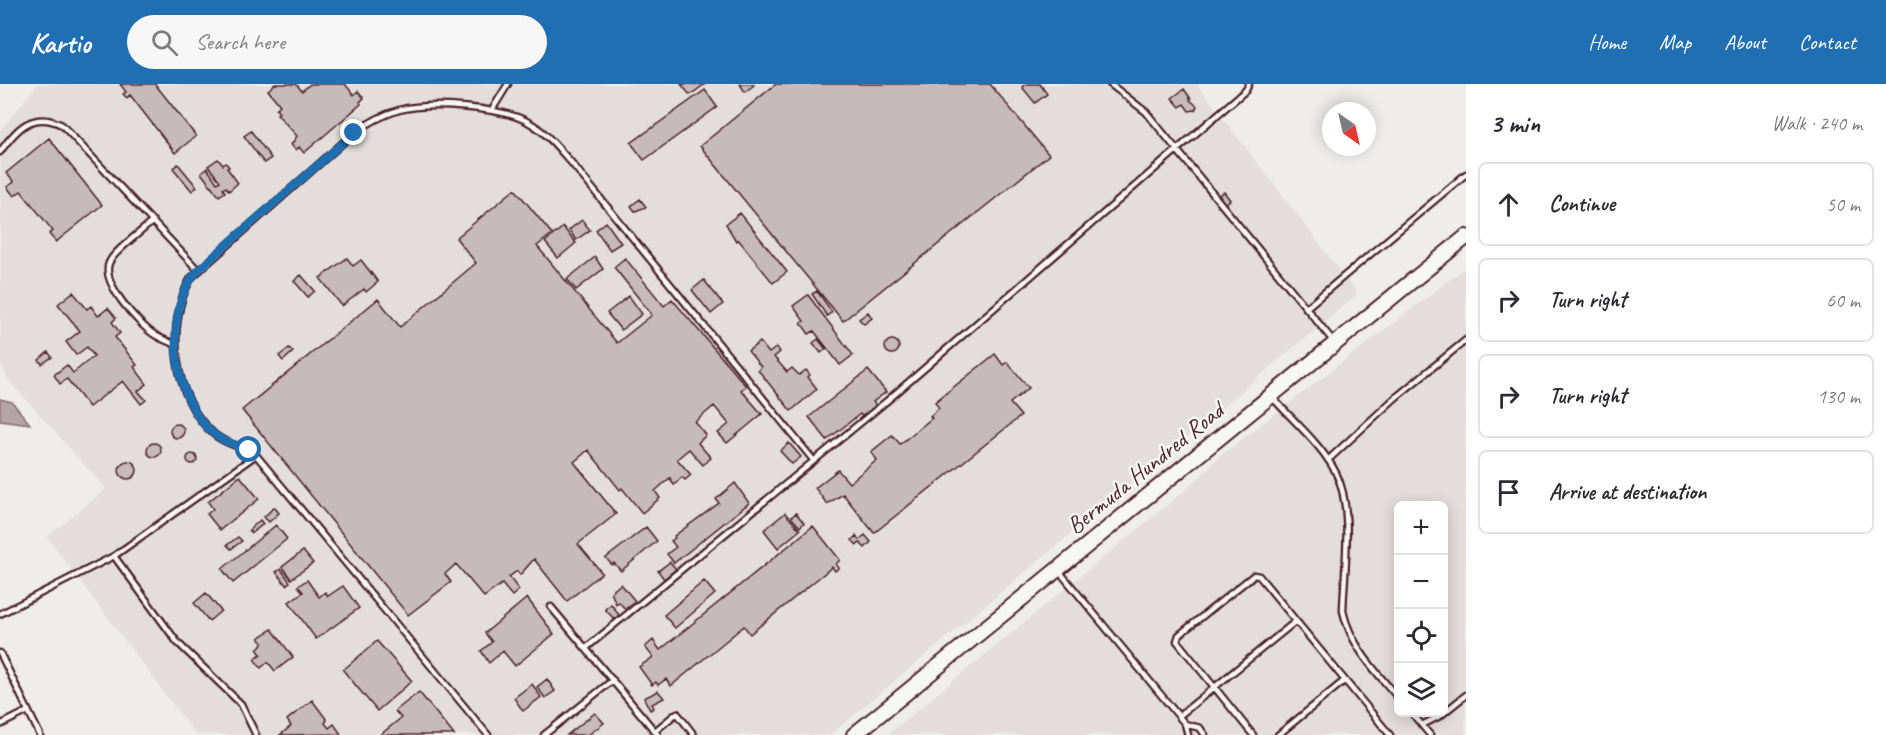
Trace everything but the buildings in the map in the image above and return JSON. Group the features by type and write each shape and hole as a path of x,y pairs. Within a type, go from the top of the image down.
{"street":[{"name":"Bermuda Hundred Road","path":"854,735 1334,342 1466,237"}],"lane":[{"path":"492,110 508,84"},
{"path":"1110,84 1146,112 1334,342"},
{"path":"586,648 814,461 1177,150 1246,90 1248,84"},
{"path":"488,735 256,455 215,435 195,412 180,380 176,345 181,301 188,284 198,270 368,122 393,112 419,107 492,110 517,116 531,123 570,161 814,461"},
{"path":"0,152 20,127 29,122 53,121 62,125 198,270"},
{"path":"1306,308 1466,174"},
{"path":"153,221 109,262 107,274 118,297 130,311 155,335 176,345"},
{"path":"1328,460 1394,399 1466,340"},
{"path":"1270,395 1328,460 1341,485 1345,500 1343,611 1347,626 1361,653 1394,693"},
{"path":"0,615 114,556 256,455"},
{"path":"114,556 177,642 241,704 256,735"},
{"path":"1058,569 1179,716 1185,724 1188,735"},
{"path":"1253,735 1177,641 1179,635 1254,574 1390,735"},
{"path":"551,607 657,733 676,713 694,735"},
{"path":"1179,716 1296,621"},
{"path":"0,653 40,735"},
{"path":"544,735 613,680"},
{"path":"1278,735 1344,681"},
{"path":"1422,725 1440,716 1466,695"},
{"path":"0,725 28,711"},
{"path":"1415,717 1430,735"},
{"path":"1185,724 1200,728 1205,735"}],"shaded area":[{"path":"38,84 1197,84 1358,294 830,735 196,735 47,537 106,489 9,381 0,362 0,130"},
{"path":"1466,267 1466,735 887,735 1189,487 1220,456"},
{"path":"0,399 12,402 30,424 0,420"}],"route":[{"path":"249,450 226,442 215,435 205,426 186,396 180,380 176,345 181,301 191,278 198,270 354,133"}]}
